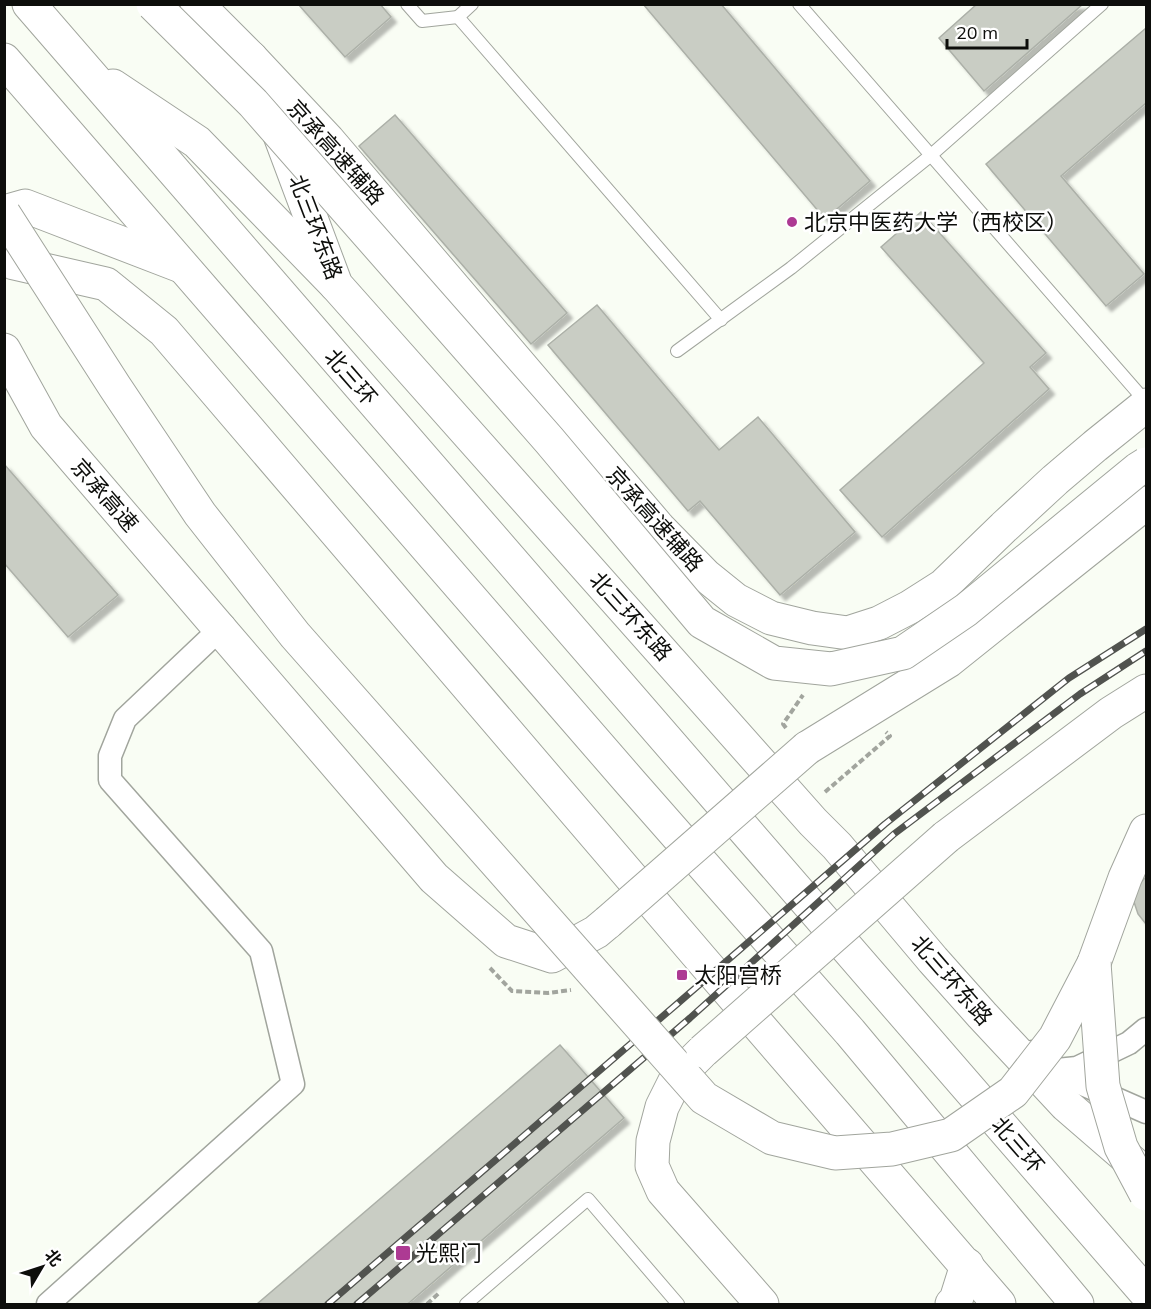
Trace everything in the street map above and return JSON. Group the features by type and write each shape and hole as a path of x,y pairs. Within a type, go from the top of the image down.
{"main road":[{"name":"北三环","path":"29,4 1146,1293"},
{"path":"153,4 253,103 549,440 702,622 774,663 831,669 903,653 966,610 1146,464"},
{"name":"北三环东路","path":"197,4 251,58 336,285 813,822 837,846 982,1016 1066,1105 1146,1175"},
{"name":"京承高速辅路","path":"251,58 328,140 659,528 705,575 736,600 771,618 812,628 848,633 879,623 910,607 943,586 1055,480 1146,404"},
{"path":"4,60 850,1032 1072,1298"},
{"path":"78,62 197,142 336,285"},
{"path":"185,268 25,206 4,213 115,387 200,514 295,635 704,1098 772,1138 835,1153 892,1149 951,1134 1013,1092 1055,1038 1094,963 1125,878 1146,831"},
{"path":"8,264 106,284 164,331 999,1305"},
{"name":"京承高速","path":"4,350 46,426 434,878 506,941 552,956 597,932 807,748 948,661 1146,503"},
{"path":"762,1305 663,1191 652,1166 653,1141 662,1107 677,1077 946,837 1111,713 1146,691"},
{"path":"1094,963 1103,1086 1121,1147 1146,1194"},
{"path":"952,1305 956,1300 967,1265"}],"street":[{"path":"48,1305 293,1084 261,951 110,780 110,756 125,719 220,629"},
{"path":"982,1016 1064,1076 1146,1112"},
{"path":"1057,1070 1077,1068 1129,1043 1146,1029"}],"lane":[{"path":"407,4 422,21 459,16 472,4"},
{"path":"799,4 1146,404"},
{"path":"677,351 791,268 930,156 1102,4"},
{"path":"459,16 721,320"},
{"path":"466,1305 588,1199 678,1305"}],"path":[{"path":"805,691 783,724 807,748"},
{"path":"804,810 890,736"},
{"path":"427,1305 439,1293"}],"building":[{"path":"298,4 380,4 391,17 345,57"},
{"path":"643,4 721,4 870,181 825,219"},
{"path":"977,4 1083,4 984,91 939,38"},
{"path":"1146,28 1146,103 1061,176 1144,274 1106,306 986,164"},
{"path":"395,115 567,313 531,344 359,146"},
{"path":"921,212 1046,353 1030,367 1049,389 882,537 840,490 984,363 881,247"},
{"path":"597,305 719,450 758,417 855,532 780,595 700,501 688,511 548,345"},
{"path":"4,464 118,595 68,637 4,563"},
{"path":"1146,877 1146,924 1138,914 1133,899 1140,883"},
{"path":"560,1045 624,1118 410,1302 407,1304 257,1304"}],"railway":[{"path":"328,1304 885,824 1069,678 1146,629"},
{"path":"357,1304 690,1018 894,834 1080,694 1146,651"}],"place":[{"name":"北京中医药大学（西校区）","path":"792,222"},
{"name":"太阳宫桥","path":"682,975"},
{"name":"光熙门","path":"403,1253"}]}
